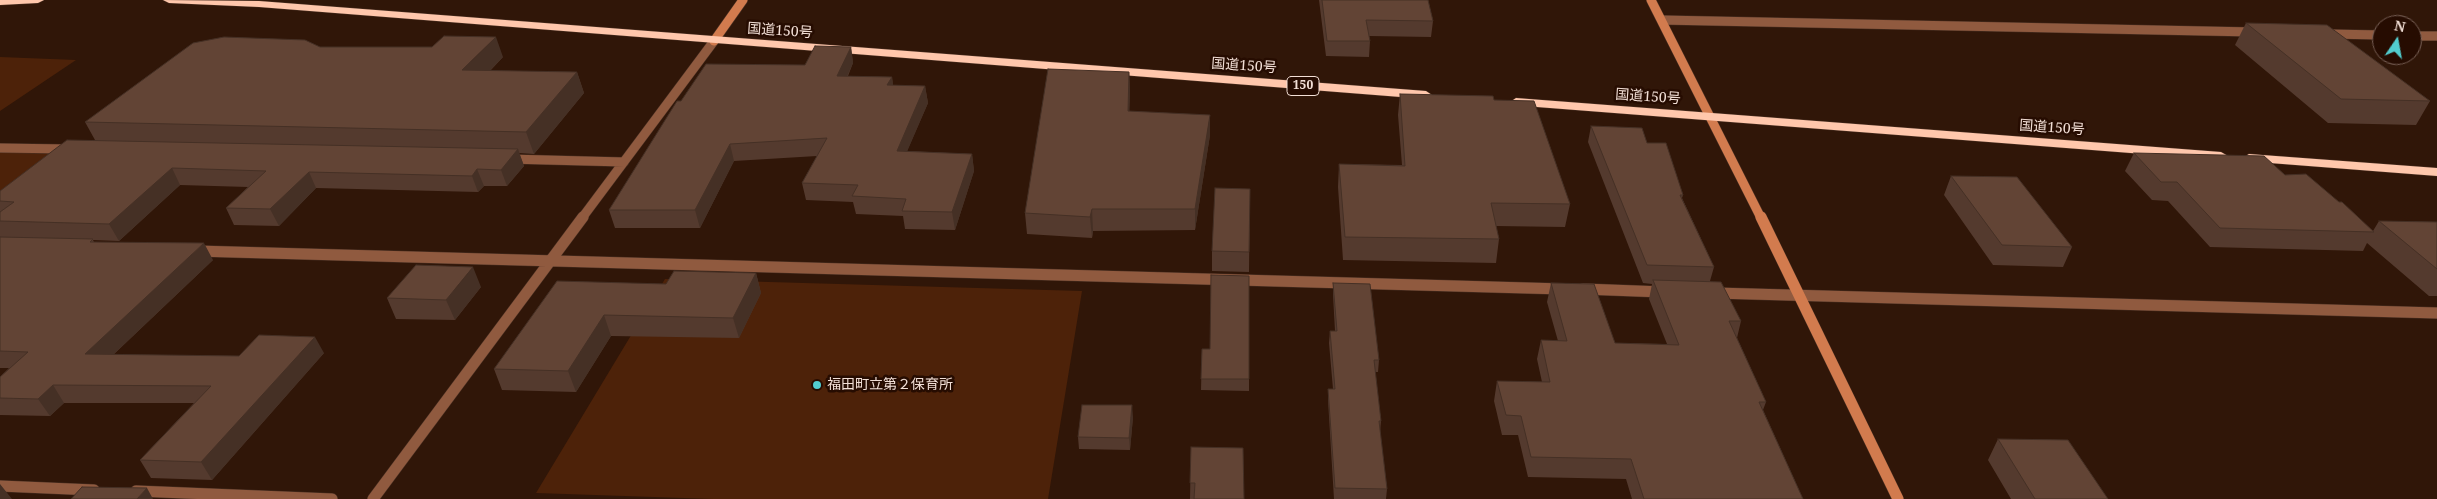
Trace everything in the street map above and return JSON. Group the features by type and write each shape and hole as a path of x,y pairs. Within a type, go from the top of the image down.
{"highway":[{"path":"0,2 38,0"},
{"name":"国道150号","path":"169,0 259,4 1435,96"},
{"name":"国道150号","path":"1504,101 2437,172"}],"street":[{"path":"373,499 743,0"},
{"path":"1652,0 1712,117 1898,499"},
{"path":"1662,20 2264,33"},
{"path":"2323,34 2372,35"},
{"path":"2422,36 2437,36"},
{"path":"0,148 79,150"},
{"path":"494,159 624,162"},
{"path":"187,251 1679,292"},
{"path":"1699,292 2437,313"},
{"path":"0,486 108,490"},
{"path":"127,491 332,499"}],"shaded area":[{"path":"0,57 76,60 0,111"},
{"path":"0,148 72,149 0,203"},
{"path":"665,279 1082,291 1048,499 713,499 536,493"}],"building":[{"path":"1322,0 1428,0 1433,21 1366,20 1370,41 1327,41"},
{"path":"2246,23 2327,25 2372,58 2372,65 2381,65 2430,101 2341,99"},
{"path":"444,36 496,37 462,70 577,72 526,132 85,122 193,43 224,37 305,40 320,47 432,47"},
{"path":"815,46 851,47 837,76 892,77 887,85 925,86 897,151 972,154 952,212 902,211 906,199 852,196 858,185 802,183 827,138 730,144 695,210 609,210 677,101 681,101 706,64 805,65"},
{"path":"1048,69 1129,72 1128,111 1210,115 1195,209 1092,209 1090,217 1025,213"},
{"path":"1400,94 1493,96 1494,100 1534,101 1570,204 1491,203 1499,239 1345,237 1339,164 1405,166"},
{"path":"1591,126 1642,128 1647,143 1666,143 1683,195 1680,195 1714,267 1647,265"},
{"path":"67,140 518,149 501,170 477,169 472,176 309,172 270,209 226,208 266,171 172,168 109,224 0,221 0,212 14,202 0,201 0,191"},
{"path":"2134,153 2264,156 2285,175 2306,174 2339,202 2342,202 2374,232 2220,228 2177,182 2161,182"},
{"path":"1951,176 2017,177 2072,247 2002,245"},
{"path":"1215,188 1250,189 1249,252 1212,251"},
{"path":"2379,221 2437,222 2437,269"},
{"path":"0,237 93,239 90,242 204,243 85,354 239,356 259,335 315,337 201,462 140,460 211,386 53,385 38,399 0,398 0,377 28,352 0,351"},
{"path":"416,265 473,267 446,300 387,298"},
{"path":"674,271 756,273 733,318 604,315 568,371 494,369 557,281 666,284"},
{"path":"1211,275 1249,276 1249,379 1201,379 1202,349 1210,349"},
{"path":"1653,280 1721,282 1741,321 1729,321 1766,402 1759,402 1803,499 1644,499 1631,459 1531,457 1521,416 1506,415 1497,381 1550,382 1541,340 1567,341 1551,283 1594,284 1615,343 1679,345"},
{"path":"1333,283 1370,284 1379,360 1374,360 1387,489 1335,488 1328,389 1335,389 1330,331 1337,331"},
{"path":"1082,405 1132,405 1129,438 1078,437"},
{"path":"1998,439 2068,440 2108,499 2035,499"},
{"path":"1191,447 1243,448 1244,499 1194,499 1195,483 1190,483"},
{"path":"82,487 147,488 137,499 71,499"}],"place":[{"name":"福田町立第２保育所","path":"817,385"}]}
